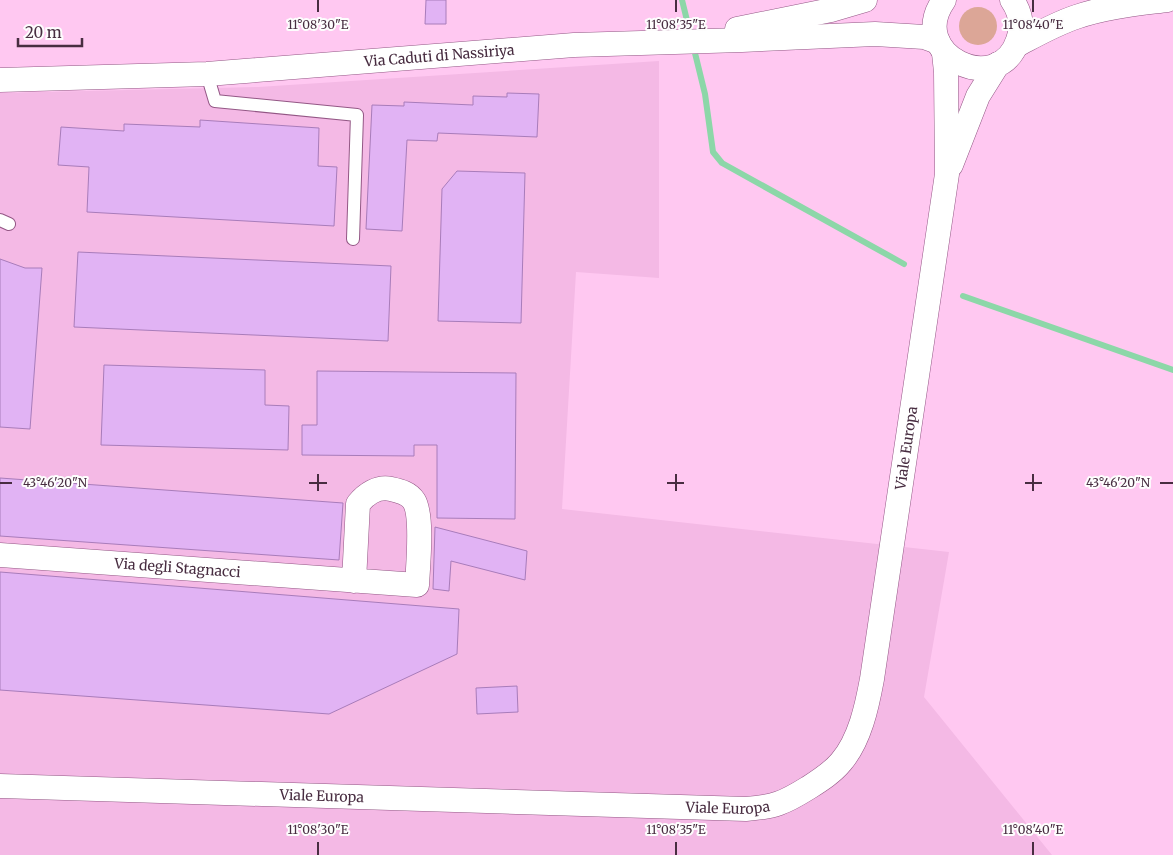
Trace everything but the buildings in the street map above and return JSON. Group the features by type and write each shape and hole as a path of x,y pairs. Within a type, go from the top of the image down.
{"street":[{"name":"Via Caduti di Nassiriya","path":"671,41 831,10 862,0"},
{"path":"862,0 860,11 863,20 875,34"},
{"name":"Viale Europa","path":"0,786 746,808 772,807 794,797 823,778 842,762 856,737 865,714 875,660 948,174 946,72 941,47 936,34 936,17 944,0"},
{"path":"1012,0 1020,16 1021,26 1017,45"},
{"path":"1017,45 1046,29 1076,17 1107,9 1167,0"},
{"name":"Via Caduti di Nassiriya","path":"0,80 207,74 574,45 671,41 875,34 924,37 941,47"},
{"name":"Viale Europa","path":"948,174 978,96 998,64 1006,59 1017,45"},
{"path":"941,47 958,64 975,69 987,68 998,64"},
{"name":"Via degli Stagnacci","path":"0,554 354,581"}],"lane":[{"path":"207,74 214,101 358,115 353,240"}],"shaded area":[{"path":"978,7 992,12 997,26 992,40 978,45 964,40 959,26 964,12"},
{"path":"659,61 659,278 576,272 562,509 949,552 924,697 1052,855 0,855 0,93 258,87"}],"waterway":[{"path":"682,0 705,94 713,152 722,163 904,264"},
{"path":"963,296 1173,370"}]}
